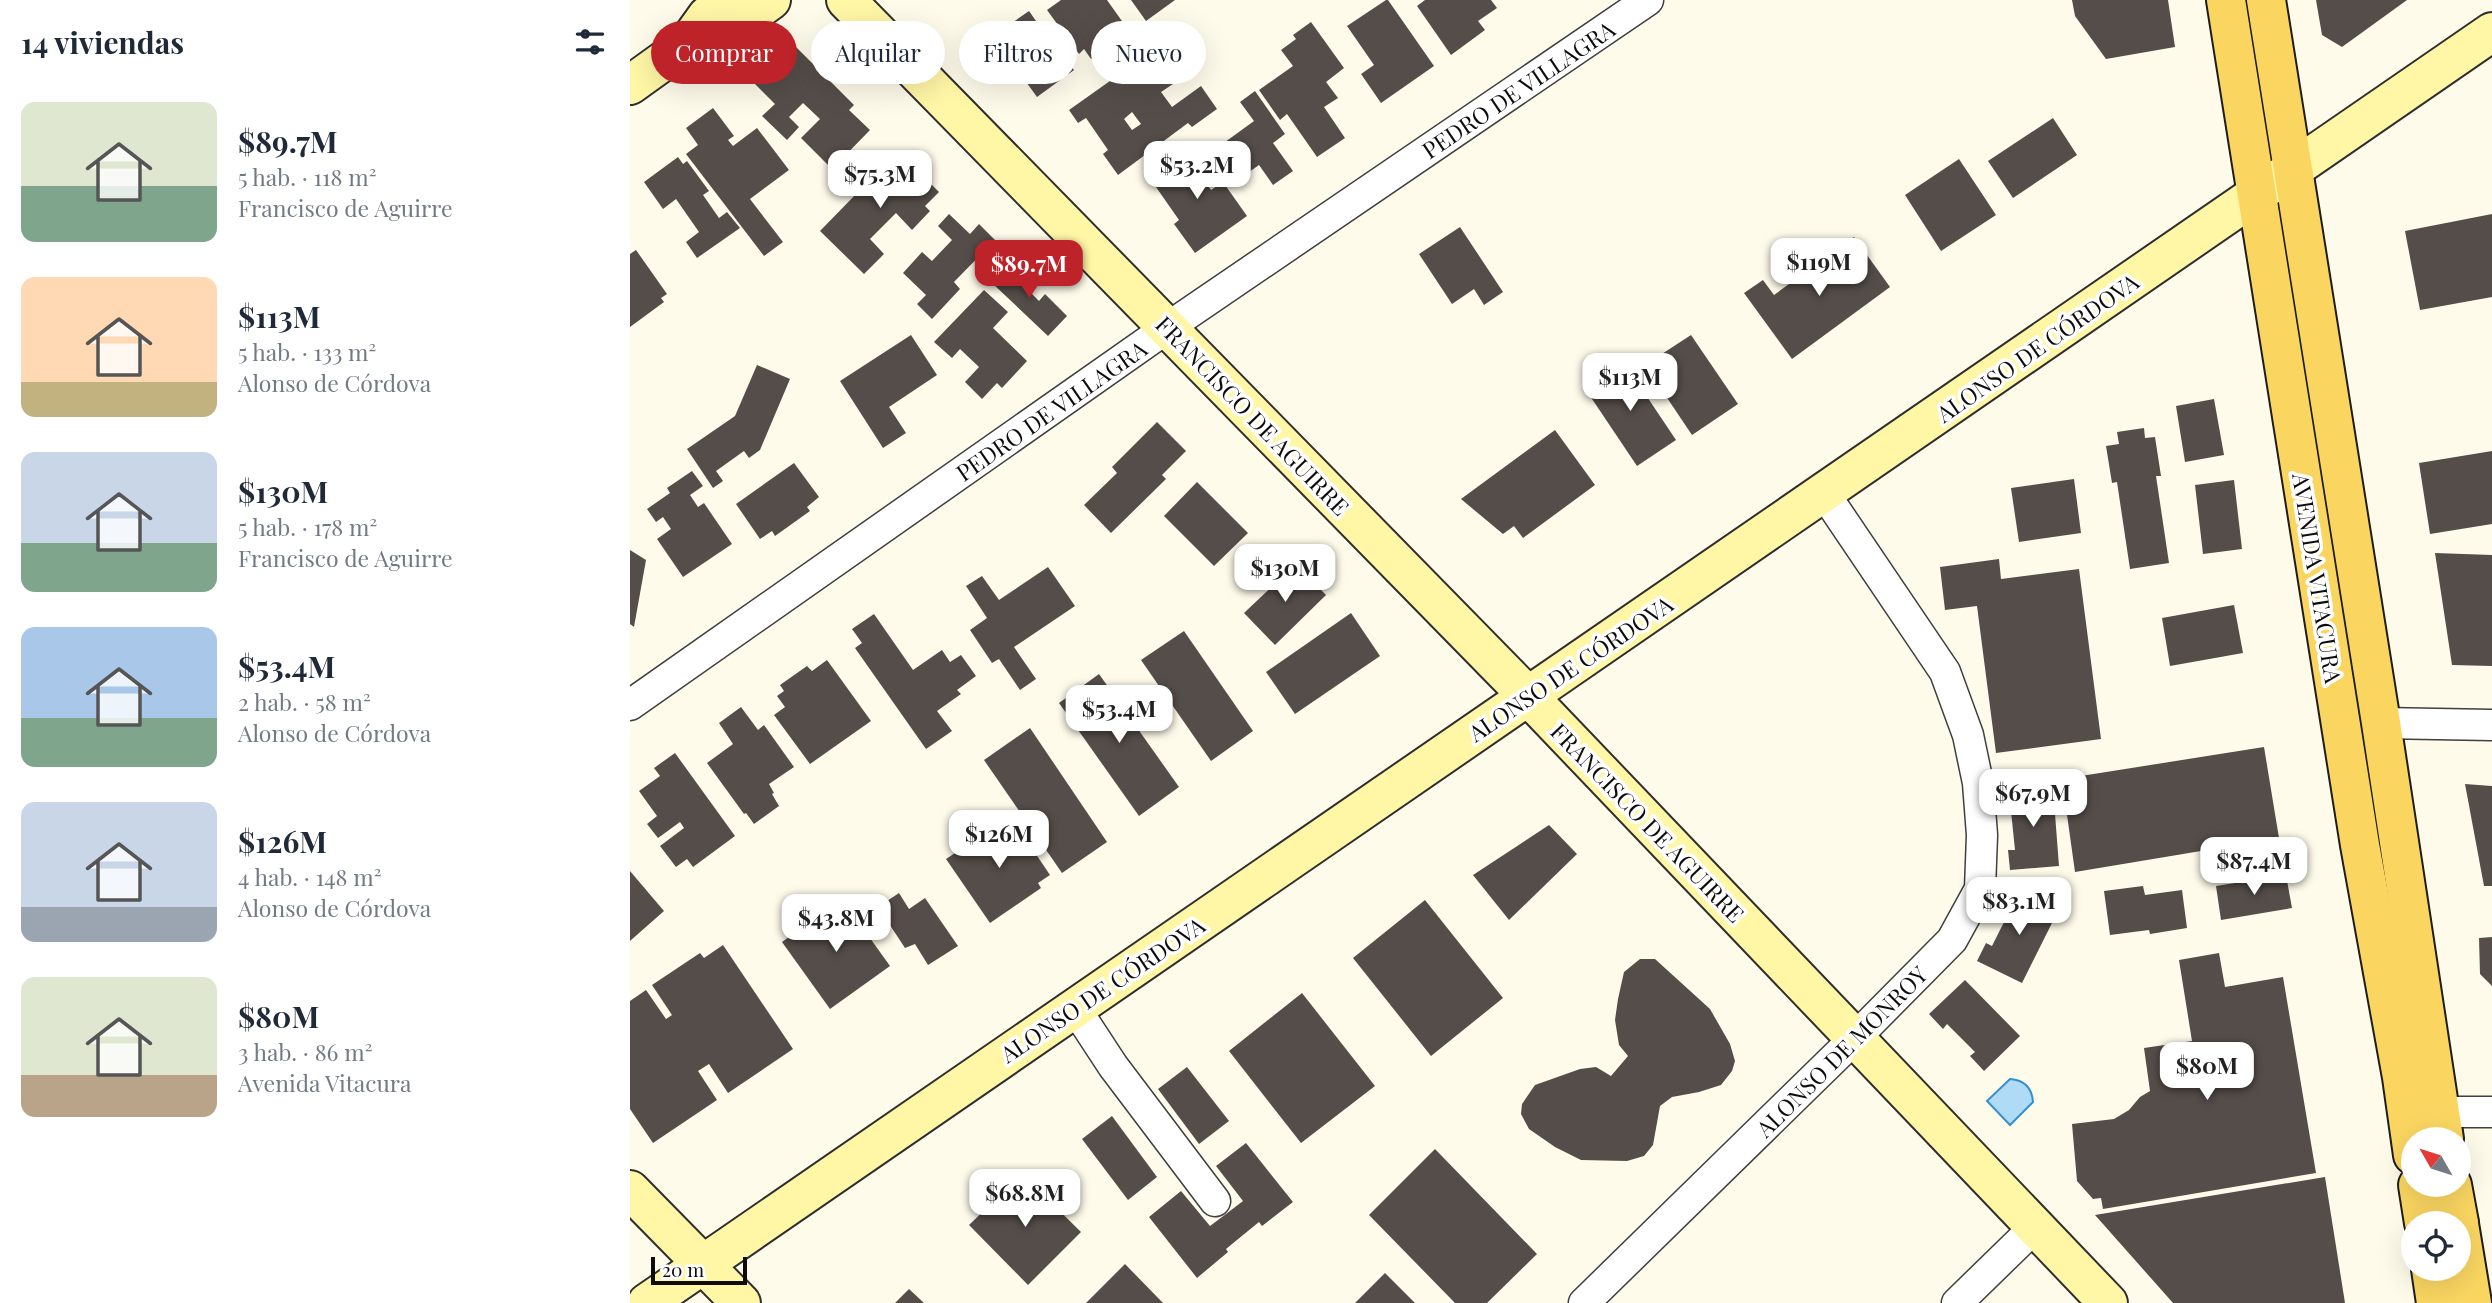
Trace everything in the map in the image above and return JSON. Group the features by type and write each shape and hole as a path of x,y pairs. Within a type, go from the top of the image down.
{"main road":[{"path":"703,21 727,0"},
{"path":"742,21 771,0"},
{"name":"FRANCISCO DE AGUIRRE","path":"846,0 1528,696 2108,1303"},
{"name":"AVENIDA VITACURA","path":"2226,0 2358,831 2425,1127"},
{"name":"AVENIDA VITACURA","path":"2266,0 2382,723 2426,1127"},
{"name":"ALONSO DE CÓRDOVA","path":"644,1298 703,1264 2492,32"},
{"path":"630,85 651,70"},
{"path":"630,1190 741,1303"},
{"path":"2433,1281 2436,1303"},
{"path":"2468,1281 2472,1303"}],"street":[{"name":"PEDRO DE VILLAGRA","path":"630,705 1167,328 1648,0"},
{"name":"ALONSO DE MONROY","path":"1584,1303 1952,940 1980,889 1982,835 1978,783 1968,735 1945,672 1824,493"},
{"path":"2382,723 2492,725"},
{"path":"1075,1008 1113,1066 1215,1201"},
{"path":"2448,1127 2492,1112"},
{"path":"1957,1303 2036,1226"}],"water":[{"path":"2010,1079 2026,1086 2033,1102 2010,1125 1987,1101"}],"building":[{"path":"1061,0 1107,0 1122,21 1091,21 1091,59 1084,49 1079,54 1077,51 1077,21 1055,21 1047,10"},
{"path":"1131,0 1175,0 1146,21"},
{"path":"1386,0 1434,66 1381,103 1361,74 1374,65 1347,26"},
{"path":"1425,0 1491,0 1497,8 1478,21 1485,30 1451,55 1417,6"},
{"path":"2072,0 2168,0 2175,47 2106,59 2075,16"},
{"path":"2316,0 2407,0 2342,47 2322,35"},
{"path":"1029,11 1036,21 1015,21"},
{"path":"1311,22 1344,68 1326,82 1338,98 1324,107 1345,138 1317,157 1287,114 1280,120 1259,90 1293,66 1281,50 1296,39 1293,35"},
{"path":"797,48 811,62 811,84 833,84 854,105 849,110 870,130 832,169 801,138 820,119 803,103 789,117 799,127 787,140 762,116 775,104 755,84 797,84"},
{"path":"1028,84 1055,84 1037,97"},
{"path":"1106,84 1173,84 1161,92 1172,107 1201,86 1217,109 1192,127 1188,123 1118,175 1103,154 1108,150 1086,118 1078,123 1069,110","holes":["1132,112 1141,124 1132,130 1124,119"]},
{"path":"1255,91 1285,134 1273,143 1293,171 1273,185 1259,165 1232,184 1210,153 1254,121 1240,102"},
{"path":"713,108 734,136 728,140 733,146 757,128 789,170 750,199 783,242 764,256 686,154 698,145 686,128"},
{"path":"2053,118 2077,155 2013,198 1988,161"},
{"path":"1191,148 1210,176 1204,180 1211,190 1223,182 1247,216 1195,253 1174,224 1179,220 1149,177"},
{"path":"898,151 939,192 925,206 930,211 912,230 896,213 870,239 884,254 864,274 820,231"},
{"path":"678,157 683,164 687,161 709,191 703,195 719,218 727,212 740,228 697,258 686,242 699,232 676,199 663,209 644,182"},
{"path":"1959,159 1996,215 1941,251 1905,195"},
{"path":"949,214 970,234 979,224 995,240 954,282 960,289 932,319 917,304 926,295 903,273 922,252 932,261 952,240 938,226"},
{"path":"2492,214 2492,297 2420,310 2405,231"},
{"path":"1460,227 1503,292 1484,305 1474,289 1452,304 1419,254"},
{"path":"1854,237 1890,287 1792,359 1744,293 1763,280 1774,295"},
{"path":"636,250 667,294 661,298 664,302 630,327 630,254"},
{"path":"1013,261 1026,274 1019,281 1039,301 1045,294 1067,316 1048,336 992,283"},
{"path":"984,290 1008,312 993,328 1027,361 1002,388 997,383 982,399 965,382 979,367 960,349 952,358 934,342"},
{"path":"911,335 937,375 889,407 906,433 883,448 840,381"},
{"path":"1691,335 1738,404 1692,435 1645,365"},
{"path":"1623,361 1676,440 1637,466 1584,387"},
{"path":"757,365 790,379 760,450 749,458 744,451 716,471 723,481 713,488 687,449 735,416"},
{"path":"2214,399 2224,455 2185,462 2176,406"},
{"path":"1157,422 1186,451 1162,475 1166,479 1111,533 1084,505 1117,473 1112,467"},
{"path":"2144,428 2145,438 2155,437 2161,476 2156,476 2169,563 2130,569 2117,482 2112,483 2106,446 2119,444 2117,432"},
{"path":"1555,430 1595,485 1523,538 1514,526 1503,534 1461,499"},
{"path":"2492,451 2492,524 2430,534 2419,463"},
{"path":"794,463 819,497 807,507 810,511 775,536 772,531 760,539 736,504"},
{"path":"692,471 703,486 690,495 698,507 704,503 732,544 683,577 657,539 671,529 663,517 656,522 647,509 670,493 667,488"},
{"path":"2074,479 2081,533 2019,542 2011,488"},
{"path":"2234,480 2242,549 2203,554 2195,485"},
{"path":"1197,482 1248,533 1214,566 1164,516"},
{"path":"630,550 646,560 634,627 630,624"},
{"path":"2435,553 2492,555 2492,666 2452,665"},
{"path":"1999,559 2001,579 2079,569 2101,739 1996,753 1977,606 1945,610 1940,567"},
{"path":"1296,564 1326,595 1275,645 1244,613"},
{"path":"1048,567 1075,606 1014,647 1036,679 1020,690 999,659 992,663 970,630 987,618 966,586 982,576 999,600"},
{"path":"2234,605 2243,653 2170,666 2162,618"},
{"path":"1351,613 1380,656 1295,714 1266,672"},
{"path":"874,614 913,670 942,650 950,662 961,655 976,676 957,690 961,694 937,711 952,731 926,749 855,648 862,643 852,629"},
{"path":"1184,631 1253,731 1211,761 1141,660"},
{"path":"827,660 871,721 810,764 774,715 785,707 777,696 784,691 780,685 807,666 812,671"},
{"path":"1099,674 1179,787 1139,816 1059,703"},
{"path":"741,707 758,730 764,725 794,767 769,784 779,806 754,824 707,763 733,744 719,723"},
{"path":"1030,728 1107,842 1062,873 984,760"},
{"path":"2264,747 2279,838 2075,872 2062,779"},
{"path":"675,753 735,836 693,867 687,859 676,867 660,846 684,828 680,822 658,838 647,824 657,816 639,791 660,776 654,768"},
{"path":"2465,784 2492,786 2492,886 2484,886"},
{"path":"2053,788 2059,866 2010,870 2008,850 2015,850 2011,811 2005,811 2003,792"},
{"path":"1015,823 1050,875 1038,883 1041,888 990,923 946,859 999,824 1004,830"},
{"path":"1549,825 1577,854 1509,920 1473,875"},
{"path":"630,871 664,911 630,941"},
{"path":"2286,875 2292,908 2221,920 2216,886"},
{"path":"2143,886 2145,895 2182,890 2187,928 2150,934 2149,930 2110,935 2104,891"},
{"path":"2013,890 2057,913 2022,983 1977,961 1986,943 1992,946 2010,911 2004,908"},
{"path":"899,893 909,909 925,898 958,946 928,965 915,944 905,948 878,907"},
{"path":"842,899 890,966 830,1009 782,942"},
{"path":"1425,900 1503,998 1431,1056 1353,958"},
{"path":"2492,937 2492,986 2480,974 2479,938"},
{"path":"723,945 793,1049 728,1093 709,1064 698,1071 717,1100 653,1143 630,1109 630,1001 646,990 666,1019 672,1015 652,985 700,953 704,958"},
{"path":"2219,953 2225,987 2283,977 2316,1173 2103,1209 2101,1198 2093,1199 2077,1181 2072,1124 2114,1119 2129,1110 2140,1097 2150,1091 2144,1048 2192,1041 2179,960"},
{"path":"1640,959 1655,959 1710,1009 1730,1044 1735,1061 1732,1071 1721,1085 1672,1097 1660,1106 1653,1145 1644,1156 1627,1161 1581,1160 1555,1147 1529,1129 1521,1114 1522,1104 1535,1085 1580,1069 1596,1067 1611,1076 1628,1056 1619,1045 1615,1020 1624,972"},
{"path":"1965,980 2020,1036 1984,1071 1970,1056 1975,1052 1947,1024 1943,1029 1929,1014"},
{"path":"1302,993 1375,1086 1301,1143 1229,1051"},
{"path":"1187,1067 1229,1121 1199,1144 1158,1089"},
{"path":"1112,1116 1157,1177 1128,1200 1082,1139"},
{"path":"1246,1143 1293,1202 1262,1226 1259,1222 1197,1278 1149,1217 1181,1191 1210,1226 1226,1214 1243,1201 1216,1166"},
{"path":"1435,1149 1537,1254 1487,1303 1455,1303 1369,1215"},
{"path":"1022,1174 1081,1232 1028,1285 969,1225"},
{"path":"2325,1177 2345,1303 2173,1303 2095,1215"},
{"path":"1125,1264 1163,1303 1086,1303"},
{"path":"1385,1273 1415,1303 1355,1303"},
{"path":"909,1289 924,1303 895,1303"}]}
